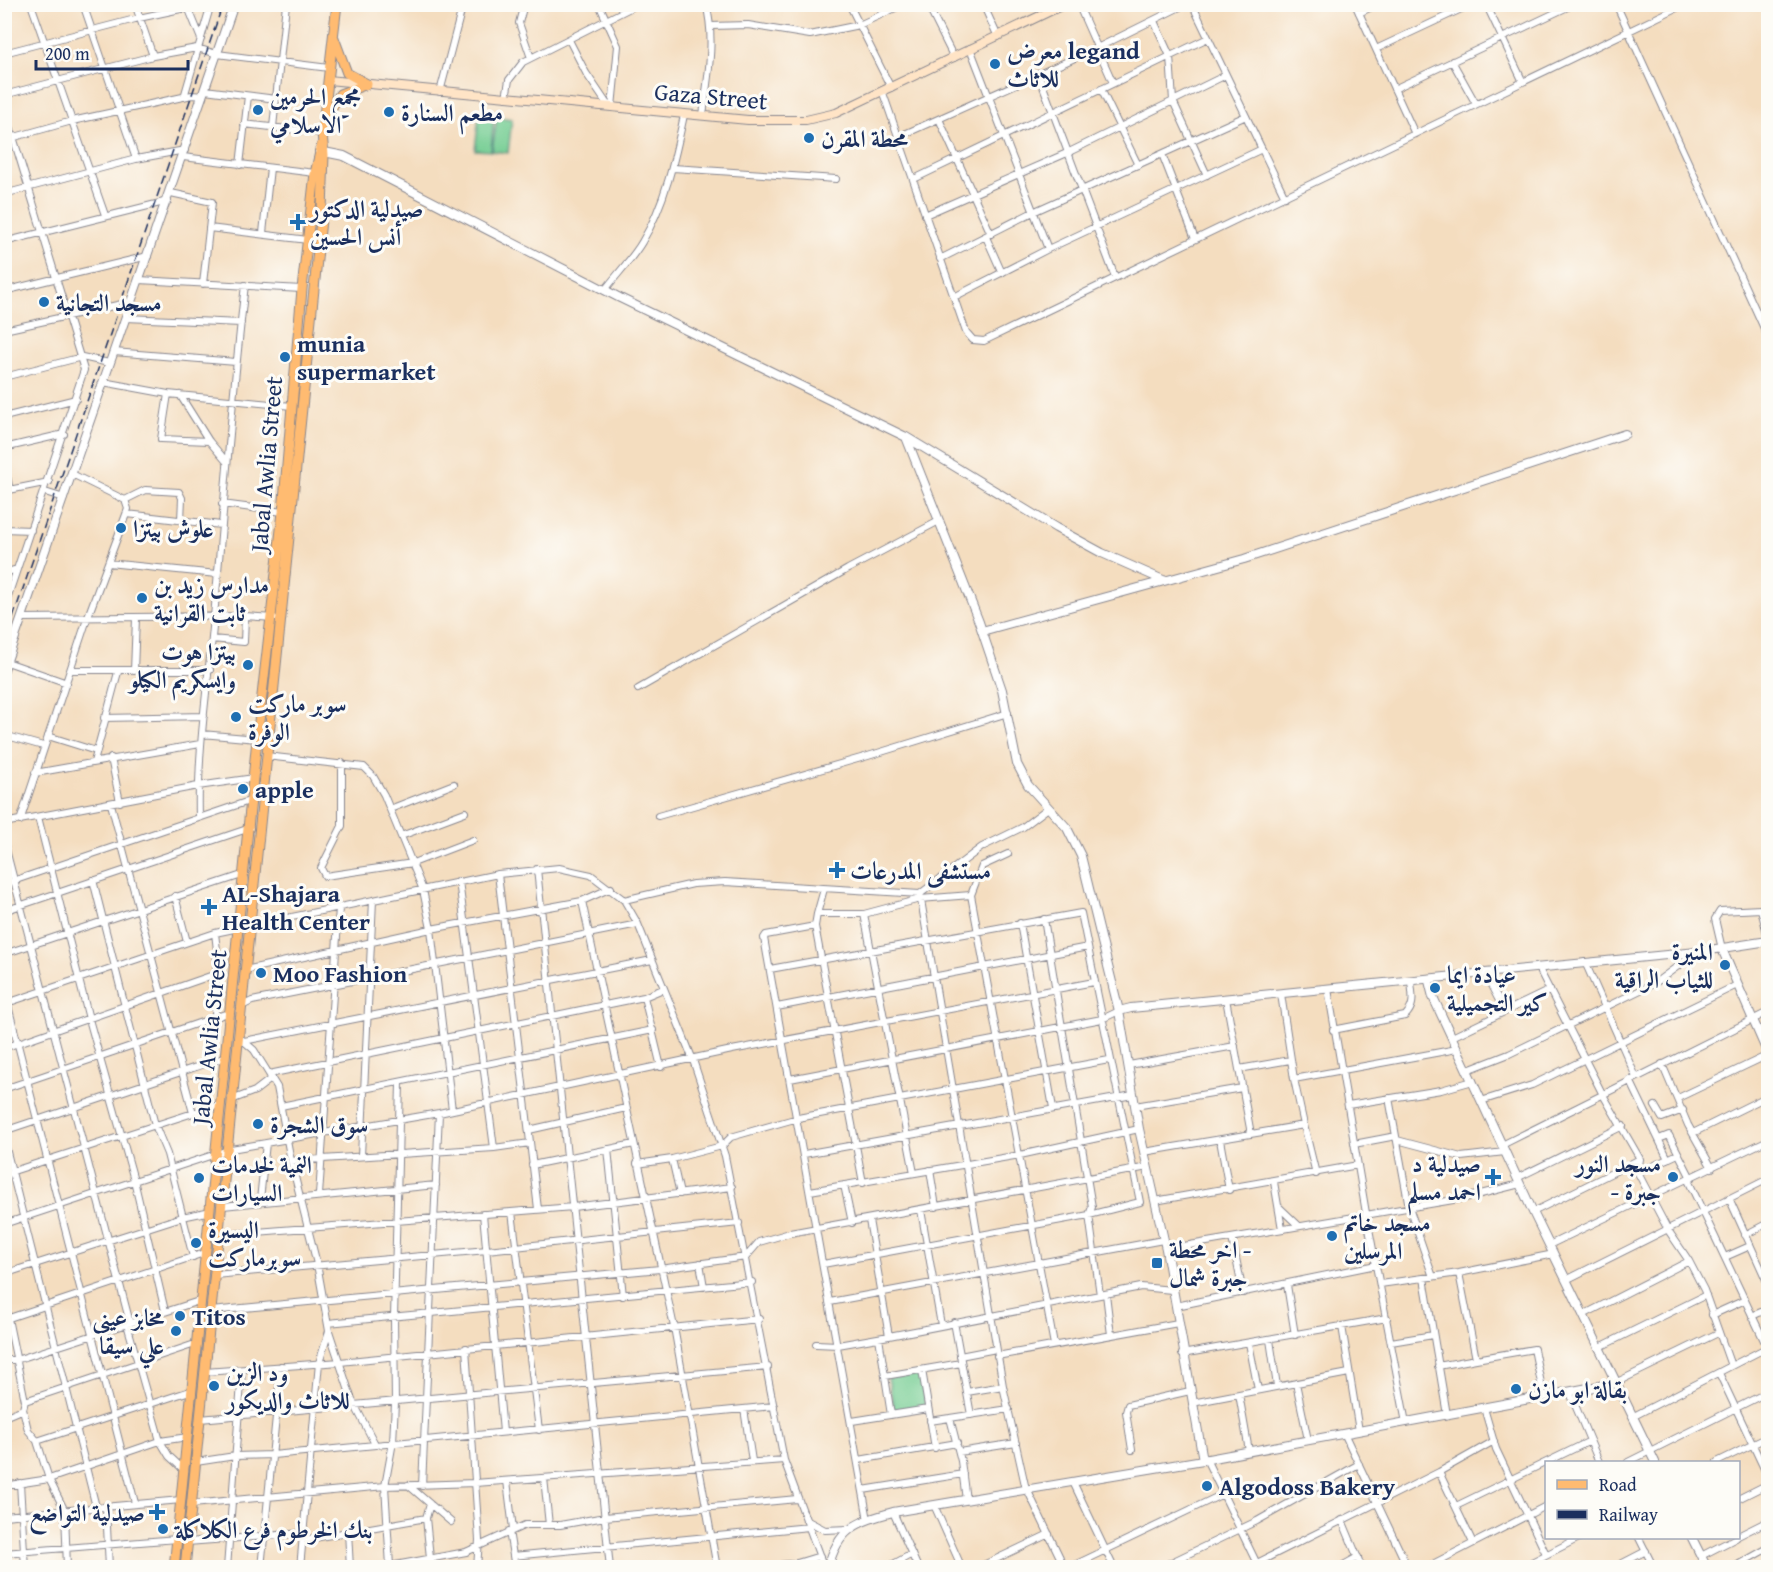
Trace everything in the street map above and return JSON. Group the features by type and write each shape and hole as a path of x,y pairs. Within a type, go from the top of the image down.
{"main road":[{"name":"Gaza Street","path":"328,80 684,115 770,121 806,120 836,113 883,93 970,48 1065,4"},
{"path":"321,149 337,5"},
{"path":"333,35 347,73 367,84"},
{"path":"324,120 340,94 367,84"},
{"name":"Jabal Awlia Street","path":"185,1568 223,1206 222,1104 226,1057 257,739 283,512 302,289 315,174 321,149"},
{"name":"Jabal Awlia Street","path":"174,1568 211,1211 234,1099 242,1039 245,970 322,210 321,149"}],"street":[{"path":"31,4 105,215"},
{"path":"83,4 135,159"},
{"path":"135,4 153,56"},
{"path":"4,53 139,18 204,4"},
{"path":"184,97 212,4"},
{"path":"67,683 6,665 109,363 170,197 234,4"},
{"path":"273,127 286,4"},
{"path":"321,4 337,5"},
{"path":"440,92 463,4"},
{"path":"524,4 519,23 531,58"},
{"path":"599,4 618,46 619,55 610,107"},
{"path":"506,98 512,73 531,58 638,4"},
{"path":"703,116 711,26 706,4"},
{"path":"849,4 891,88"},
{"path":"711,26 748,25 810,35 859,25 904,4"},
{"path":"927,4 954,58"},
{"path":"982,4 998,37"},
{"path":"1078,4 1113,83"},
{"path":"898,137 988,94 1097,48 1185,4"},
{"path":"1192,4 1285,197"},
{"path":"1355,4 1415,134"},
{"path":"1359,13 1378,4"},
{"path":"1376,49 1472,4"},
{"path":"1486,4 1523,82"},
{"path":"1394,89 1574,4"},
{"path":"1616,4 1768,337"},
{"path":"883,93 969,337 978,342 1685,4"},
{"path":"188,6 201,40"},
{"path":"1154,21 1170,56 1173,101 1208,175"},
{"path":"914,180 1003,134 1208,38"},
{"path":"569,40 586,73 610,107"},
{"path":"4,95 153,56 197,48 217,54 330,68"},
{"path":"970,48 1048,249"},
{"path":"1452,61 1476,104"},
{"path":"1038,73 1115,277"},
{"path":"925,215 1068,153 1226,75"},
{"path":"1101,89 1138,165"},
{"path":"4,140 72,121 204,93 276,99"},
{"path":"240,165 248,96"},
{"path":"4,107 58,276 84,370 49,482 4,608"},
{"path":"605,290 642,244 656,215 673,168 684,115"},
{"path":"940,259 1034,212 1246,116"},
{"path":"939,119 973,195 1002,273"},
{"path":"244,124 322,133"},
{"path":"321,149 344,156 605,290 906,437 960,467 1056,528 1102,553 1163,580"},
{"path":"954,297 1048,249 1262,150"},
{"path":"4,194 135,159 184,154 240,165 315,174"},
{"path":"1162,154 1195,239"},
{"path":"263,233 270,168"},
{"path":"673,168 836,178"},
{"path":"4,242 170,197 211,201 203,284"},
{"path":"209,228 308,240"},
{"path":"4,291 58,276 149,256"},
{"path":"139,280 302,289"},
{"path":"199,817 200,744 210,670 222,504 245,285"},
{"path":"4,330 131,302"},
{"path":"126,318 241,323"},
{"path":"114,352 236,362"},
{"path":"4,377 82,357 109,363"},
{"path":"103,382 168,394 292,406"},
{"path":"168,394 161,439 209,441"},
{"path":"180,395 209,441 226,461"},
{"path":"4,417 76,399"},
{"path":"4,448 64,434"},
{"path":"982,630 1244,559 1625,434"},
{"path":"906,437 982,630 1008,712 1017,764 1028,785 1067,828 1081,856 1119,1011 1139,1129 1166,1249 1182,1354 1204,1459 1258,1565"},
{"path":"4,463 7,490 49,482"},
{"path":"20,820 43,746 72,670 87,619 127,514 128,504 125,500 72,474"},
{"path":"125,500 145,490 179,492 182,498 181,520"},
{"path":"45,492 64,498"},
{"path":"222,504 283,512"},
{"path":"127,514 221,525"},
{"path":"638,689 848,568 939,521"},
{"path":"4,529 31,530"},
{"path":"108,563 217,574"},
{"path":"4,573 17,569"},
{"path":"22,618 87,619 245,615 282,619"},
{"path":"212,639 244,642 245,615"},
{"path":"134,671 136,618"},
{"path":"72,670 118,672 210,670"},
{"path":"94,762 118,672"},
{"path":"658,816 868,756 1008,712"},
{"path":"104,718 204,716"},
{"path":"202,734 257,739"},
{"path":"4,735 43,746"},
{"path":"48,736 96,751"},
{"path":"35,773 200,744"},
{"path":"267,756 364,767 373,776 390,809 423,890 431,929 452,1110"},
{"path":"111,758 120,802"},
{"path":"342,763 342,826 321,868 321,873 325,876 413,863 473,840"},
{"path":"4,823 198,786 254,778"},
{"path":"390,809 454,784"},
{"path":"4,884 252,800"},
{"path":"111,804 180,1073 193,1113"},
{"path":"817,914 864,914 920,897 981,847 1023,827 1048,808"},
{"path":"401,836 465,812"},
{"path":"38,817 99,1057 134,1180 165,1311"},
{"path":"4,911 250,828"},
{"path":"4,842 75,1108 94,1193 129,1323 136,1363 160,1441 169,1456 185,1471"},
{"path":"1008,854 982,866 970,895 1013,1115 1054,1345"},
{"path":"537,869 610,1568"},
{"path":"6,1003 214,933 459,881 537,869 564,869 584,873 611,888 624,900 638,924 693,1060 722,1146 752,1282 784,1460 826,1568"},
{"path":"4,954 245,874"},
{"path":"498,874 538,1209"},
{"path":"93,880 155,1125 170,1170 193,1257"},
{"path":"459,881 494,1148"},
{"path":"624,900 693,884 725,882 920,897 970,895"},
{"path":"245,970 431,929 582,902 611,888"},
{"path":"824,889 815,926 862,1183"},
{"path":"175,896 187,942"},
{"path":"920,897 936,976 980,1235 997,1352 1027,1490 1049,1534 1067,1568 1223,1494"},
{"path":"361,1156 373,900"},
{"path":"582,902 674,1328 687,1415 699,1464 717,1568"},
{"path":"1678,1098 1768,1054 1722,949 1715,919 1717,915 1727,910 1761,909 1768,904"},
{"path":"319,1195 339,908"},
{"path":"790,1079 1102,1019 1131,1008 1328,988 1429,981 1484,972 1722,949 1768,940 1761,909"},
{"path":"770,969 1081,913 1109,1060 1140,1202 1089,1215 823,1264"},
{"path":"864,914 914,1173"},
{"path":"1044,919 1092,1207 1089,1215 1093,1255 1111,1335"},
{"path":"1020,923 1053,1108"},
{"path":"242,1006 252,1000 509,952 638,924"},
{"path":"815,926 764,936 868,1520"},
{"path":"214,933 217,950 215,1016"},
{"path":"777,1007 1088,947"},
{"path":"1468,1070 1605,1008 1655,982 1697,952"},
{"path":"242,1039 652,960"},
{"path":"1585,962 1668,1159"},
{"path":"1538,967 1602,1093 1640,1159 1638,1173 1706,1295 1731,1366"},
{"path":"1484,972 1504,1012"},
{"path":"4,1048 216,974"},
{"path":"1333,1029 1405,1016 1411,1010 1413,1002 1411,981"},
{"path":"1429,981 1457,1049 1533,1212 1654,1461"},
{"path":"4,1224 134,1180 222,1153 266,1143 439,1113 561,1086 1094,982"},
{"path":"1481,1101 1524,1089 1737,985"},
{"path":"1328,988 1333,1029 1406,1423"},
{"path":"234,1099 255,1091 270,1076 328,1061 444,1036 604,1006 644,997 663,989"},
{"path":"4,990 135,1503"},
{"path":"1452,1037 1550,990"},
{"path":"1281,994 1290,1060 1316,1174"},
{"path":"644,997 661,1067"},
{"path":"1226,999 1251,1134"},
{"path":"1354,1144 1396,1138 1461,1157 1503,1148 1602,1093 1768,1011"},
{"path":"4,1089 231,1012"},
{"path":"282,1106 611,1041 653,1030"},
{"path":"242,1039 254,1050 270,1076 282,1106 286,1140 318,1264 329,1327 356,1407 375,1444"},
{"path":"1128,1065 1235,1046"},
{"path":"1294,1079 1457,1049"},
{"path":"4,1131 226,1057"},
{"path":"637,1164 672,1159 722,1146 731,1137 798,1118 1109,1060"},
{"path":"1239,1069 1290,1060"},
{"path":"1662,1064 1693,1133 1712,1168"},
{"path":"1347,1105 1441,1090 1473,1081"},
{"path":"390,1566 385,1486 393,1442 395,1403 394,1295 400,1083"},
{"path":"1135,1106 1242,1088"},
{"path":"804,1154 1076,1103 1133,1095"},
{"path":"1693,1133 1768,1096"},
{"path":"1389,1098 1409,1207 1433,1277"},
{"path":"4,1174 222,1104"},
{"path":"1655,1106 1662,1118 1683,1110"},
{"path":"528,1130 626,1108"},
{"path":"422,1486 428,1400 431,1256 439,1113"},
{"path":"1144,1152 1304,1125"},
{"path":"1166,1249 1409,1207 1519,1181 1623,1126"},
{"path":"810,1191 1020,1155 1139,1129"},
{"path":"1632,1418 1768,1347 1752,1317 1669,1135 1659,1139"},
{"path":"4,1140 58,1348 96,1507"},
{"path":"1220,1140 1229,1190"},
{"path":"1550,1245 1768,1140"},
{"path":"260,1200 266,1143"},
{"path":"291,1161 494,1148 530,1143"},
{"path":"532,1165 634,1144"},
{"path":"608,1149 623,1296"},
{"path":"1638,1173 1678,1154"},
{"path":"672,1159 680,1194"},
{"path":"1533,1212 1640,1159"},
{"path":"1155,1201 1229,1190 1358,1165"},
{"path":"211,1311 660,1269 746,1257 753,1248 765,1240 816,1228 1148,1167"},
{"path":"930,1170 936,1207"},
{"path":"1566,1280 1768,1179"},
{"path":"1274,1182 1282,1229"},
{"path":"223,1206 260,1200 436,1185"},
{"path":"844,1185 852,1223"},
{"path":"219,1235 309,1230 573,1207 732,1187"},
{"path":"1729,1198 1768,1284"},
{"path":"1278,1207 1299,1226"},
{"path":"921,1210 941,1325"},
{"path":"4,1274 182,1217 211,1211"},
{"path":"512,1212 539,1430"},
{"path":"483,1214 503,1432"},
{"path":"869,1220 889,1336"},
{"path":"215,1275 318,1264 431,1256 739,1223"},
{"path":"1745,1235 1768,1223"},
{"path":"1232,1238 1242,1293"},
{"path":"830,1302 986,1275 1163,1240"},
{"path":"1725,1257 1750,1246"},
{"path":"9,1318 207,1252"},
{"path":"1380,1284 1459,1273 1554,1254"},
{"path":"1583,1315 1689,1261"},
{"path":"700,1263 704,1287"},
{"path":"1760,1268 1768,1264"},
{"path":"1176,1306 1376,1265"},
{"path":"1459,1273 1476,1359"},
{"path":"1424,1278 1447,1415"},
{"path":"329,1327 394,1317 752,1282"},
{"path":"1287,1285 1295,1335"},
{"path":"816,1344 838,1345 879,1338 1047,1304 1146,1287 1172,1290"},
{"path":"1599,1348 1706,1295"},
{"path":"4,1299 25,1401 23,1409 30,1434 37,1442 49,1479 65,1511 67,1568"},
{"path":"4,1360 16,1360 58,1348 202,1300"},
{"path":"1712,1315 1745,1300"},
{"path":"1752,1317 1768,1309"},
{"path":"1182,1354 1387,1318"},
{"path":"205,1372 340,1362 759,1319"},
{"path":"954,1322 971,1415"},
{"path":"885,1376 922,1370 997,1352 1054,1345 1178,1323"},
{"path":"1342,1326 1359,1431"},
{"path":"300,1568 320,1363 329,1327"},
{"path":"806,1520 825,1530 848,1529 893,1512 1570,1393 1615,1383 1718,1333"},
{"path":"1391,1342 1433,1335"},
{"path":"879,1338 891,1415"},
{"path":"1270,1340 1277,1386"},
{"path":"25,1401 198,1343"},
{"path":"1250,1343 1258,1390"},
{"path":"466,1348 479,1546 477,1568"},
{"path":"1438,1366 1534,1349 1544,1398"},
{"path":"261,1568 266,1498 278,1412 281,1366"},
{"path":"200,1419 315,1408 356,1407 768,1367"},
{"path":"227,1568 242,1370"},
{"path":"922,1370 935,1448"},
{"path":"1192,1403 1349,1373"},
{"path":"1719,1373 1768,1477"},
{"path":"1296,1383 1308,1440"},
{"path":"967,1392 1004,1386"},
{"path":"37,1442 193,1390"},
{"path":"1132,1450 1126,1412 1128,1405 1190,1390"},
{"path":"1631,1461 1768,1392"},
{"path":"1570,1393 1599,1461"},
{"path":"1239,1394 1249,1451"},
{"path":"196,1462 235,1456 273,1455 774,1406"},
{"path":"1484,1408 1494,1441 1510,1479 1546,1554"},
{"path":"4,1417 23,1409"},
{"path":"744,1409 752,1461"},
{"path":"852,1421 928,1409"},
{"path":"930,1421 1010,1409"},
{"path":"950,1418 959,1452 966,1500"},
{"path":"1344,1433 1408,1568"},
{"path":"4,1486 49,1479 160,1441 188,1437"},
{"path":"1719,1461 1768,1437"},
{"path":"1247,1568 1258,1565 1439,1472 1494,1441"},
{"path":"1548,1461 1590,1441"},
{"path":"859,1460 957,1443"},
{"path":"959,1452 1016,1443"},
{"path":"192,1504 385,1486 507,1481 699,1464 784,1460"},
{"path":"1456,1506 1545,1462"},
{"path":"1159,1568 1168,1566 1257,1521 1359,1464"},
{"path":"1439,1472 1473,1544"},
{"path":"863,1490 963,1474"},
{"path":"544,1478 549,1526"},
{"path":"507,1481 515,1568"},
{"path":"1073,1482 1114,1568"},
{"path":"20,1484 25,1568"},
{"path":"1740,1498 1768,1484"},
{"path":"408,1485 450,1522"},
{"path":"379,1568 465,1552 525,1525 549,1526 605,1517 797,1498"},
{"path":"4,1516 181,1500"},
{"path":"430,1504 426,1518 431,1568"},
{"path":"934,1505 962,1568"},
{"path":"106,1506 109,1568"},
{"path":"1425,1568 1545,1507"},
{"path":"893,1512 918,1568"},
{"path":"187,1542 348,1532 426,1518"},
{"path":"1342,1520 1362,1568"},
{"path":"1740,1535 1768,1521"},
{"path":"513,1556 809,1527"},
{"path":"826,1568 834,1546 848,1529"},
{"path":"348,1532 350,1568"},
{"path":"977,1568 1049,1534"},
{"path":"4,1553 177,1539"},
{"path":"1520,1568 1577,1539"},
{"path":"1640,1539 1654,1568"},
{"path":"1692,1539 1706,1567"},
{"path":"1701,1556 1733,1539"},
{"path":"1731,1568 1768,1548"},
{"path":"1613,1568 1646,1551"},
{"path":"886,1568 912,1554"},
{"path":"753,1568 797,1563 820,1556"},
{"path":"1338,1568 1358,1557"}],"green space":[{"path":"479,116 494,117 491,151 475,150"},
{"path":"497,117 512,119 508,153 492,151"},
{"path":"920,1373 926,1406 894,1411 888,1378"}],"railway":[{"path":"4,644 223,4"}],"place":[{"name":"معرض legand للاثاث","path":"995,64"},
{"name":"مجمع الحرمين الاسلامي","path":"258,110"},
{"name":"مطعم السنارة","path":"389,112"},
{"name":"محطة المقرن","path":"809,138"},
{"name":"صيدلية الدكتور أنس الحسين","path":"298,222"},
{"name":"مسجد التجانية","path":"44,302"},
{"name":"munia supermarket","path":"285,357"},
{"name":"علوش بيتزا","path":"121,528"},
{"name":"مدارس زيد بن ثابت القرانية","path":"142,598"},
{"name":"بيتزا هوت وايسكريم الكيلو","path":"248,665"},
{"name":"سوبر ماركت الوفرة","path":"236,717"},
{"name":"apple","path":"243,789"},
{"name":"مستشفى المدرعات","path":"837,870"},
{"name":"AL-Shajara Health Center","path":"209,907"},
{"name":"المنيرة للثياب الراقية","path":"1725,965"},
{"name":"Moo Fashion","path":"261,973"},
{"name":"عيادة ايما كير التجميلية","path":"1435,988"},
{"name":"سوق الشجرة","path":"258,1124"},
{"name":"صيدلية د احمد مسلم","path":"1493,1177"},
{"name":"مسجد النور - جبرة","path":"1673,1177"},
{"name":"النمية لخدمات السيارات","path":"199,1178"},
{"name":"مسجد خاتم المرسلين","path":"1332,1236"},
{"name":"اليسيرة سوبرماركت","path":"196,1243"},
{"name":"اخر محطة - جبرة شمال","path":"1157,1263"},
{"name":"Titos","path":"180,1316"},
{"name":"مخابز عيني علي سيقا","path":"176,1331"},
{"name":"ود الزين للاثاث والديكور","path":"214,1386"},
{"name":"بقالة ابو مازن","path":"1516,1389"},
{"name":"Algodoss Bakery","path":"1207,1486"},
{"name":"صيدلية التواضع","path":"157,1512"},
{"name":"بنك الخرطوم فرع الكلاكلة","path":"163,1529"}]}
